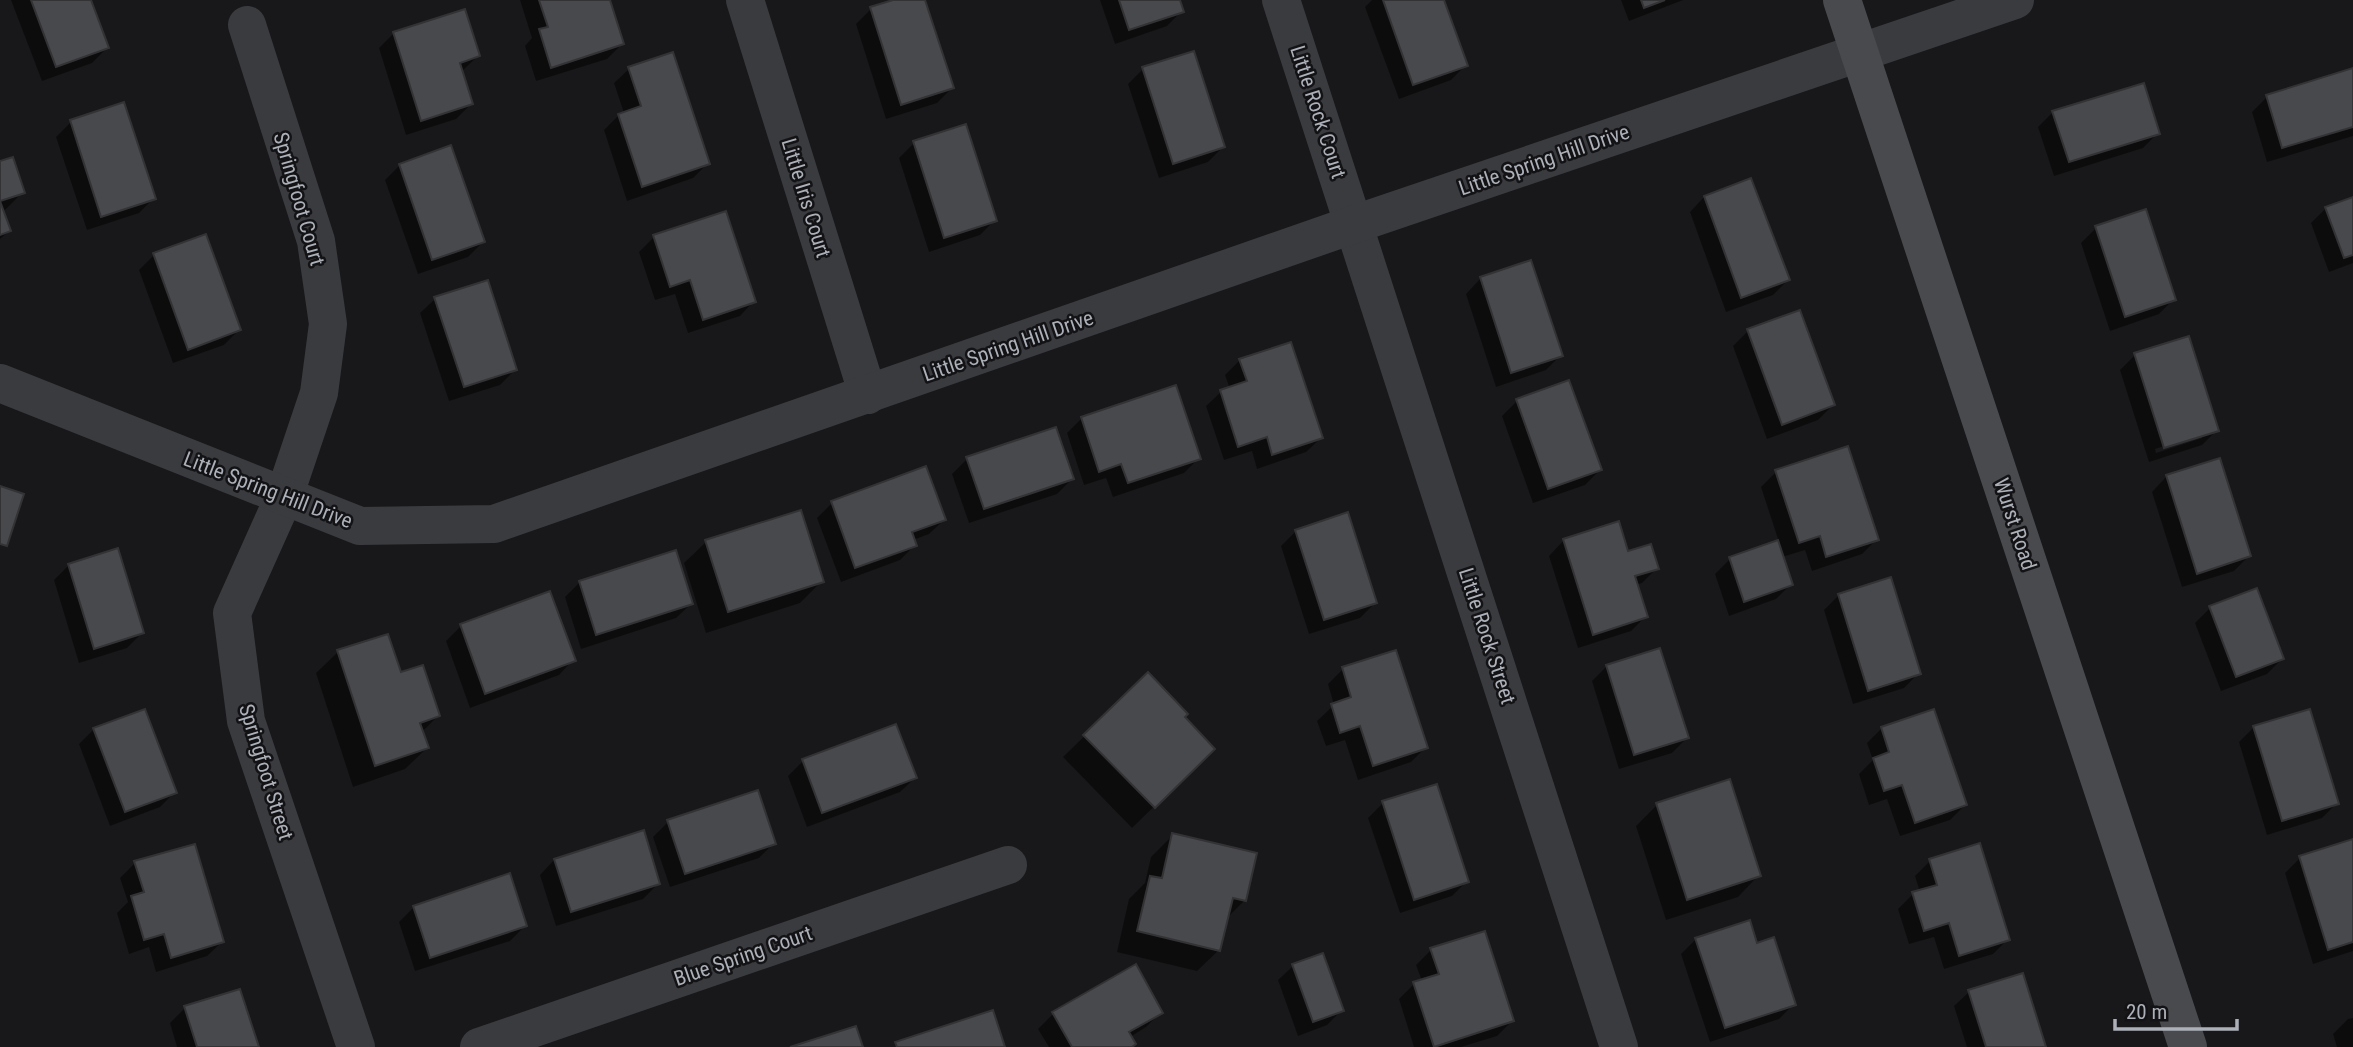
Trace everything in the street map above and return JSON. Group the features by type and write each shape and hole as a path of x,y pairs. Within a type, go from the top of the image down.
{"street":[{"name":"Little Iris Court","path":"745,0 868,395"},
{"name":"Little Rock Court","path":"1281,0 1355,224"},
{"name":"Wurst Road","path":"1842,0 2188,1047"},
{"name":"Little Spring Hill Drive","path":"0,383 360,526 494,524 1355,224 2015,0"},
{"name":"Springfoot Court","path":"247,25 316,241 328,324 319,393 284,497"},
{"name":"Little Rock Street","path":"1355,224 1619,1047"},
{"name":"Springfoot Street","path":"284,497 232,613 246,721 356,1047"},
{"name":"Blue Spring Court","path":"479,1047 1008,865"}],"building":[{"path":"31,0 91,0 109,48 56,67"},
{"path":"539,0 610,0 624,44 551,68 539,29 548,27"},
{"path":"893,0 925,0 954,88 901,105 870,7"},
{"path":"1119,0 1180,0 1184,12 1129,30"},
{"path":"1383,0 1444,0 1468,66 1413,85"},
{"path":"1641,0 1665,0 1644,8"},
{"path":"465,9 480,56 460,63 473,104 421,121 393,32"},
{"path":"1194,51 1225,147 1173,164 1142,67"},
{"path":"673,52 710,164 642,187 618,114 641,106 628,67"},
{"path":"2353,68 2353,127 2282,148 2266,95"},
{"path":"2144,83 2160,134 2069,162 2052,111"},
{"path":"124,102 156,199 101,217 70,120"},
{"path":"966,124 997,221 944,238 913,141"},
{"path":"451,145 485,242 432,260 399,164"},
{"path":"13,157 25,193 0,201 0,161"},
{"path":"1751,178 1790,280 1741,298 1704,196"},
{"path":"2353,197 2353,255 2344,258 2325,207"},
{"path":"0,201 11,231 0,235"},
{"path":"2146,209 2176,300 2125,317 2095,226"},
{"path":"726,211 756,302 703,320 690,280 670,287 653,235"},
{"path":"206,234 241,330 188,350 153,253"},
{"path":"1531,260 1563,356 1511,373 1480,277"},
{"path":"488,280 517,370 464,387 434,297"},
{"path":"1800,310 1835,405 1782,425 1747,329"},
{"path":"2189,336 2219,431 2164,448 2134,353"},
{"path":"1291,342 1323,438 1272,455 1267,437 1238,447 1220,390 1247,381 1239,359"},
{"path":"1569,380 1602,470 1548,489 1516,399"},
{"path":"1176,385 1201,459 1128,483 1121,464 1099,472 1081,417"},
{"path":"1056,427 1074,479 984,509 966,457"},
{"path":"1848,446 1879,540 1826,557 1820,536 1799,543 1775,470"},
{"path":"2220,458 2251,556 2197,574 2166,475"},
{"path":"926,466 946,520 912,532 917,546 855,568 831,501"},
{"path":"0,486 24,494 7,546 0,544"},
{"path":"801,510 824,582 728,612 705,540"},
{"path":"1348,512 1377,603 1324,620 1295,530"},
{"path":"1619,521 1628,551 1651,544 1659,569 1635,576 1648,617 1593,635 1563,539"},
{"path":"1778,540 1793,585 1744,602 1729,557"},
{"path":"118,548 144,633 94,649 68,564"},
{"path":"676,550 693,604 596,635 579,581"},
{"path":"1891,577 1921,674 1868,691 1838,594"},
{"path":"2257,588 2284,659 2236,677 2209,606"},
{"path":"550,591 576,661 485,694 460,624"},
{"path":"388,634 401,672 423,665 440,716 420,723 429,748 375,766 337,650"},
{"path":"1660,648 1689,738 1634,755 1606,665"},
{"path":"1396,650 1428,748 1373,766 1360,726 1340,733 1331,704 1351,697 1342,667"},
{"path":"1148,672 1188,714 1185,717 1215,749 1155,808 1083,735"},
{"path":"145,709 177,793 125,812 93,728"},
{"path":"1934,709 1967,805 1915,823 1902,785 1884,791 1873,758 1889,752 1881,727"},
{"path":"2310,709 2339,804 2282,821 2253,726"},
{"path":"896,724 917,778 822,813 802,759"},
{"path":"1730,779 1761,876 1687,900 1656,803"},
{"path":"1437,784 1469,882 1414,900 1382,801"},
{"path":"758,790 776,844 685,874 667,820"},
{"path":"644,830 660,884 571,912 554,859"},
{"path":"1172,833 1257,853 1246,901 1233,898 1220,951 1137,931 1150,876 1162,878"},
{"path":"2353,839 2353,942 2328,950 2299,856"},
{"path":"1980,843 2010,940 1959,956 1949,923 1924,931 1912,892 1937,885 1929,859"},
{"path":"195,844 224,942 171,958 164,934 144,940 131,896 144,892 134,861"},
{"path":"510,873 527,926 430,958 413,906"},
{"path":"1750,920 1757,943 1774,937 1796,1005 1725,1028 1695,938"},
{"path":"1485,931 1514,1021 1434,1047 1413,982 1439,974 1430,948"},
{"path":"1323,953 1344,1011 1313,1022 1292,964"},
{"path":"1136,964 1163,1013 1129,1032 1136,1044 1132,1047 1072,1047 1052,1012"},
{"path":"2023,973 2046,1047 1986,1047 1968,990"},
{"path":"240,989 259,1047 197,1047 184,1006"},
{"path":"993,1010 1005,1047 897,1047 895,1042"},
{"path":"856,1026 863,1047 790,1047"}]}
